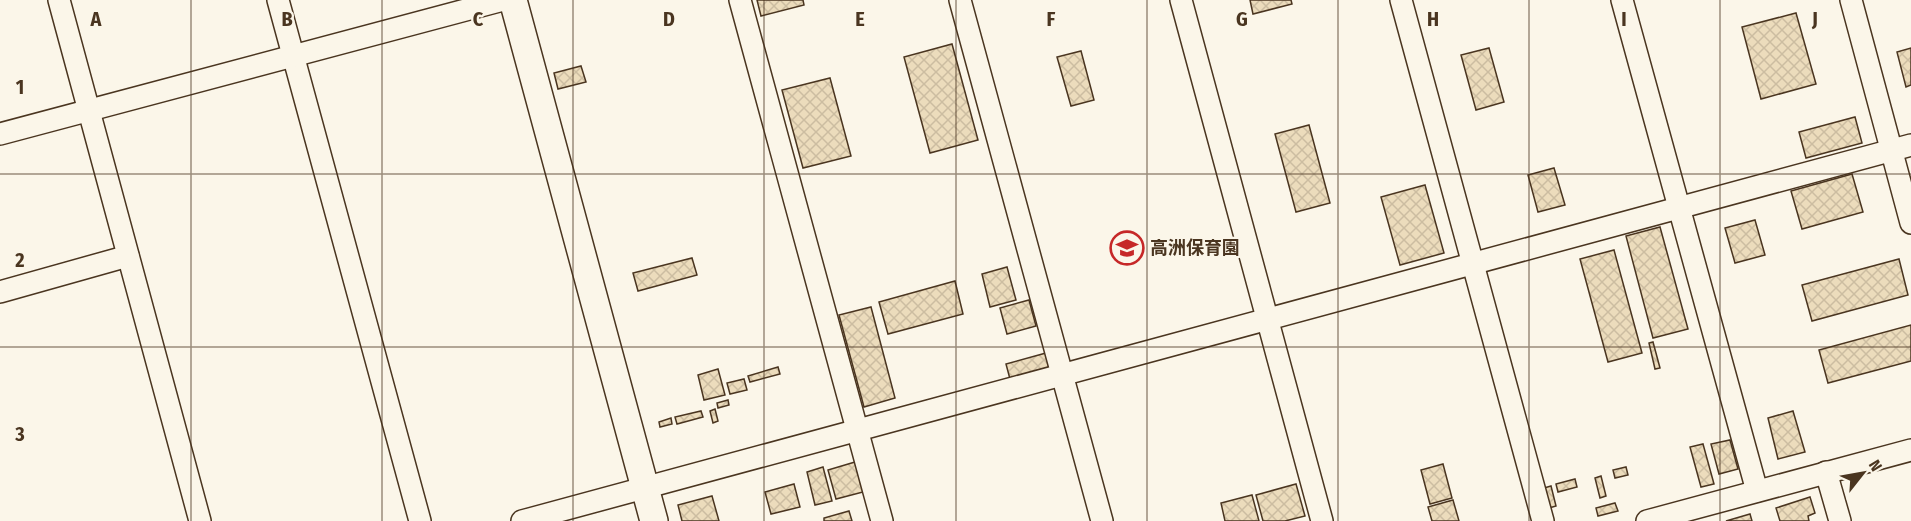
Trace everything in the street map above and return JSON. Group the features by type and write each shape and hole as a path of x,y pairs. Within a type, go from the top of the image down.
{"street":[{"path":"59,0 200,521"},
{"path":"278,0 420,521"},
{"path":"0,134 512,0 654,521"},
{"path":"740,0 882,521"},
{"path":"960,0 1102,521"},
{"path":"1181,0 1322,521"},
{"path":"1401,0 1543,521"},
{"path":"1622,0 1757,491"},
{"path":"1851,0 1901,148 1911,223"},
{"path":"522,521 1901,148"},
{"path":"0,292 128,256"},
{"path":"1647,521 1691,515 1757,491 1911,450"},
{"path":"1826,472 1839,521"}],"building":[{"path":"757,0 803,0 804,5 761,16"},
{"path":"1250,0 1291,0 1292,4 1253,14"},
{"path":"1796,13 1816,84 1761,99 1742,27"},
{"path":"952,44 978,140 930,153 904,57"},
{"path":"1489,48 1504,102 1476,110 1461,55"},
{"path":"1911,48 1911,85 1906,87 1897,52"},
{"path":"1081,51 1094,100 1071,106 1057,57"},
{"path":"581,66 586,82 558,89 554,73"},
{"path":"830,78 851,156 803,168 782,90"},
{"path":"1855,117 1862,143 1806,158 1799,132"},
{"path":"1309,125 1330,203 1296,212 1275,134"},
{"path":"1554,168 1565,205 1538,212 1528,175"},
{"path":"1852,174 1863,212 1802,229 1791,191"},
{"path":"1425,185 1444,253 1400,265 1381,197"},
{"path":"1755,220 1765,255 1735,263 1725,228"},
{"path":"1660,227 1688,329 1653,338 1626,236"},
{"path":"1614,250 1642,353 1608,362 1580,259"},
{"path":"692,258 697,275 638,291 633,273"},
{"path":"1899,259 1908,295 1812,321 1802,285"},
{"path":"1007,267 1016,300 990,307 982,274"},
{"path":"955,281 963,314 888,334 879,302"},
{"path":"1029,300 1036,326 1007,334 1000,308"},
{"path":"871,307 895,398 864,407 839,315"},
{"path":"1911,325 1911,361 1828,383 1819,350"},
{"path":"1653,342 1660,368 1655,369 1649,343"},
{"path":"1046,353 1049,368 1010,379 1006,364"},
{"path":"778,367 780,374 750,382 748,376"},
{"path":"718,369 725,395 704,400 698,375"},
{"path":"744,379 747,390 730,394 727,383"},
{"path":"728,400 729,405 718,408 717,403"},
{"path":"715,409 718,421 713,423 710,411"},
{"path":"701,411 703,417 677,424 675,417"},
{"path":"1793,411 1805,452 1778,459 1768,418"},
{"path":"671,418 672,424 660,427 659,422"},
{"path":"1730,440 1738,469 1719,474 1711,444"},
{"path":"1703,444 1714,484 1701,487 1690,447"},
{"path":"855,462 863,492 836,499 828,470"},
{"path":"1443,464 1452,498 1430,504 1421,470"},
{"path":"823,467 832,501 815,505 807,472"},
{"path":"1626,467 1628,475 1615,478 1613,470"},
{"path":"1601,476 1606,496 1600,498 1595,478"},
{"path":"1575,479 1577,487 1558,492 1556,484"},
{"path":"794,484 800,507 771,514 765,492"},
{"path":"1296,484 1305,516 1285,521 1263,521 1256,495"},
{"path":"1551,486 1556,506 1549,508 1544,488"},
{"path":"1252,495 1259,521 1225,521 1221,503"},
{"path":"712,496 719,521 682,521 678,505"},
{"path":"1810,497 1815,513 1808,516 1809,521 1780,521 1776,508"},
{"path":"1453,500 1459,521 1432,521 1428,507"},
{"path":"1615,503 1618,511 1598,516 1596,508"},
{"path":"849,511 852,521 824,521 824,518"},
{"path":"1750,514 1752,521 1726,521"}],"place":[{"name":"高洲保育園","path":"1127,248"}]}
